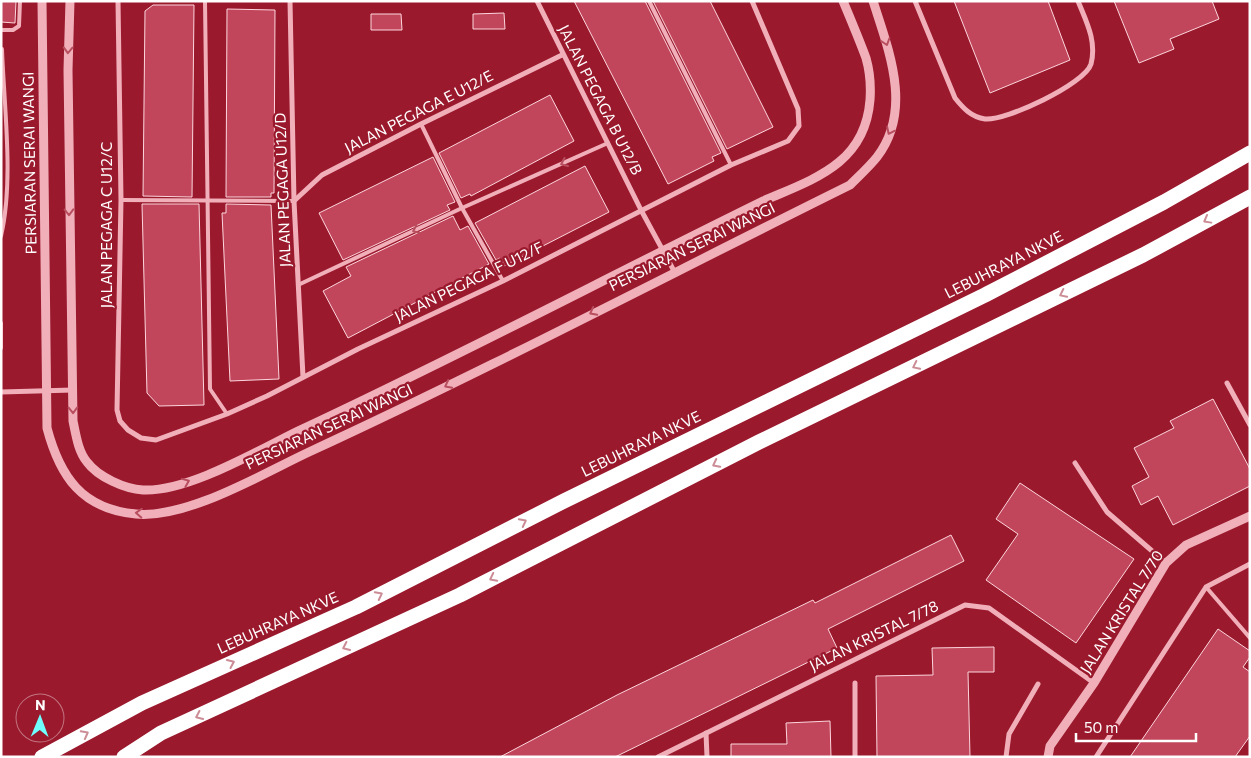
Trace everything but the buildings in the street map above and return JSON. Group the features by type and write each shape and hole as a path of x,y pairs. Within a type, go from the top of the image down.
{"highway":[{"name":"LEBUHRAYA NKVE","path":"42,757 142,703 356,607 564,501 985,295 1164,202 1250,153"},
{"path":"124,757 161,733 460,595 759,442 1143,255 1250,197"}],"street":[{"name":"PERSIARAN SERAI WANGI","path":"42,1 47,428 53,450 62,469 79,493 112,509 137,514 174,512 216,495 377,421 674,271 850,185 878,156 894,123 896,83 890,53 873,1"},
{"name":"PERSIARAN SERAI WANGI","path":"70,1 68,70 73,421 78,444 87,463 120,484 142,490 171,488 366,399 763,201 809,182 837,165 856,146 868,121 871,85 866,60 843,1"},
{"name":"JALAN PEGAGA C U12/C","path":"118,1 121,200 117,410 120,421 128,430 141,438"},
{"name":"JALAN PEGAGA U12/D","path":"290,1 294,201 303,377"},
{"name":"JALAN PEGAGA B U12/B","path":"537,1 562,56 674,271"},
{"name":"JALAN PEGAGA F U12/F","path":"141,438 156,440 173,436 227,414 502,281 731,165 788,141 799,126 798,109 752,1"},
{"path":"915,1 955,98 962,108 973,115 985,119 998,118 1039,102 1083,76 1090,66 1093,44 1078,1"},
{"name":"JALAN PEGAGA E U12/E","path":"294,201 322,176 421,124 562,56"},
{"path":"1228,383 1250,425"},
{"path":"1,392 73,390"},
{"path":"1075,463 1107,512 1166,562"},
{"name":"JALAN KRISTAL 7/70","path":"1048,757 1050,746 1094,683 1166,562 1186,545 1250,516"},
{"path":"1096,757 1206,587 1250,564"},
{"name":"JALAN KRISTAL 7/78","path":"658,757 965,605 989,608 1094,683"},
{"path":"855,684 855,757"},
{"path":"1006,757 1009,734 1038,684"},
{"path":"706,733 707,757"}],"lane":[{"path":"1,30 13,30 19,26 20,1"},
{"path":"205,1 210,389 227,414"},
{"path":"649,1 731,165"},
{"path":"1,236 6,219 2,49"},
{"path":"421,124 462,208 502,281"},
{"path":"298,286 462,208 608,143"},
{"path":"121,200 294,201"},
{"path":"1,323 1,348"},
{"path":"1206,587 1250,638"}]}
